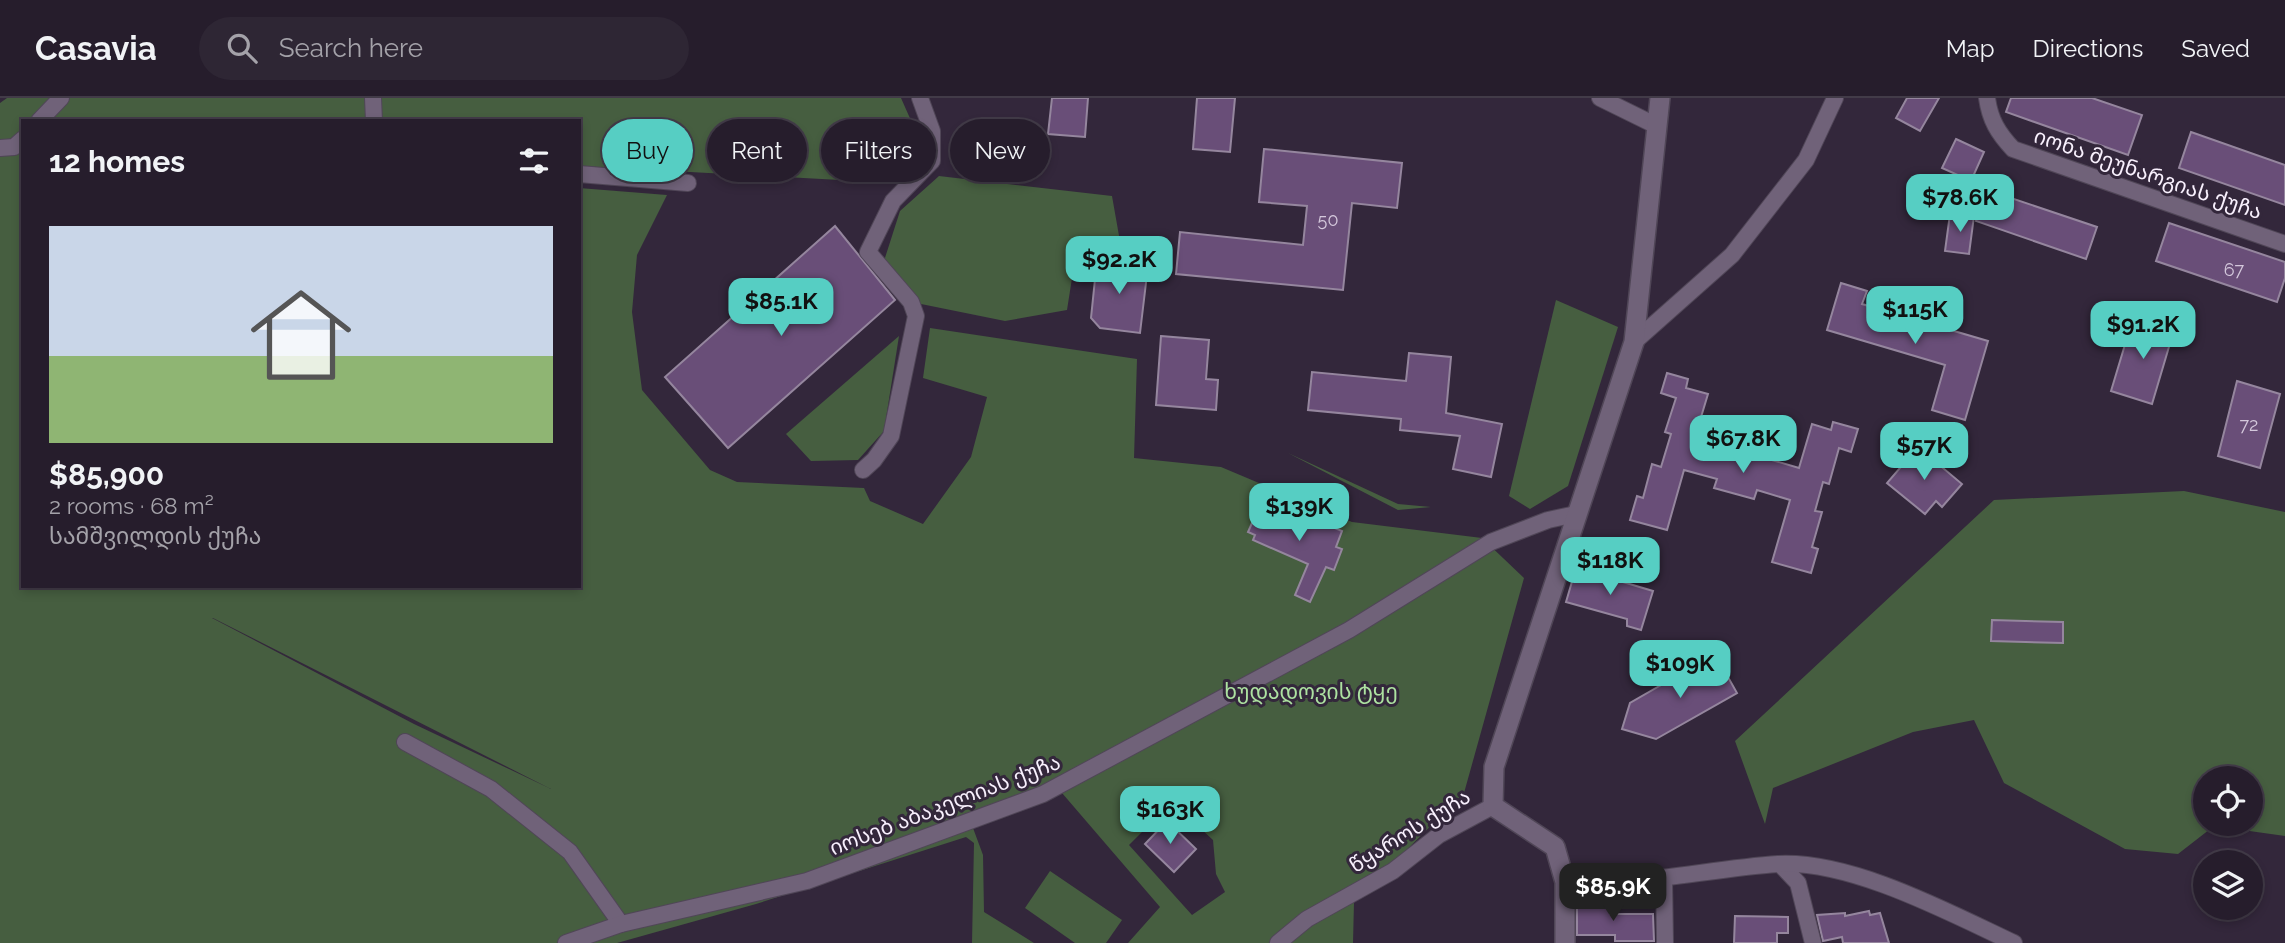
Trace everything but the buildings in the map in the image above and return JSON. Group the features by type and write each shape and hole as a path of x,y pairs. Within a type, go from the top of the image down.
{"street":[{"path":"41,119 61,98"},
{"path":"373,98 374,119"},
{"path":"863,470 874,460 891,436 916,316 911,302 867,251 893,201 932,161 932,131 920,98"},
{"path":"1600,98 1657,126"},
{"path":"1493,806 1494,767 1634,342 1660,98"},
{"path":"1634,342 1732,255 1806,160 1835,98"},
{"name":"იონა მეუნარგიას ქუჩა","path":"1987,98 1990,116 1999,134 2013,149 2285,244"},
{"path":"581,174 688,183"},
{"name":"იოსებ აბაკელიას ქუჩა","path":"566,943 621,924 807,881 1043,794 1293,662 1491,542 1548,520 1576,514"},
{"path":"405,742 491,789 570,852 621,924"},
{"name":"წყაროს ქუჩა","path":"1278,943 1307,919 1393,871 1439,835 1493,806 1555,847 1565,882 1565,943"},
{"path":"1565,882 1602,884 1780,864 1854,873 2014,943"},
{"path":"1780,864 1798,883 1813,943"},
{"path":"1664,878 1665,943"}],"green space":[{"name":"ხუდადოვის ტყე","path":"7,98 901,98 910,119 821,119 821,179 807,178 807,119 707,119 707,173 693,172 693,119 602,119 602,167 581,166 581,119 21,119 21,588 581,588 581,188 667,195 637,255 632,312 642,390 710,470 737,482 864,488 870,501 923,524 971,457 987,397 923,378 930,328 1137,359 1134,458 1221,467 1352,522 1482,538 1524,578 1464,793 1354,902 1353,943 1128,943 1160,907 1062,793 973,828 983,855 984,912 1034,943 972,943 974,843 966,837 756,904 617,943 0,943 0,103","holes":["212,618 213,618 551,789 414,724","1172,802 1213,840 1216,874 1225,892 1192,915 1129,845"]},
{"path":"939,176 950,177 950,182 991,182 1112,196 1121,247 1075,259 1067,310 1005,321 921,304 884,261 900,211 932,182 936,182"},
{"path":"1556,300 1618,327 1568,486 1530,509 1509,496"},
{"path":"899,336 884,431 858,460 811,461 786,434"},
{"path":"1288,453 1398,504 1431,507 1398,510"},
{"path":"2184,491 2285,512 2285,836 2263,833 2263,766 2193,766 2193,836 2201,836 2178,854 2125,849 2004,783 1974,720 1913,732 1773,788 1765,824 1735,741 1994,500"},
{"path":"1050,871 1122,920 1106,943 1075,943 1025,908"}]}
